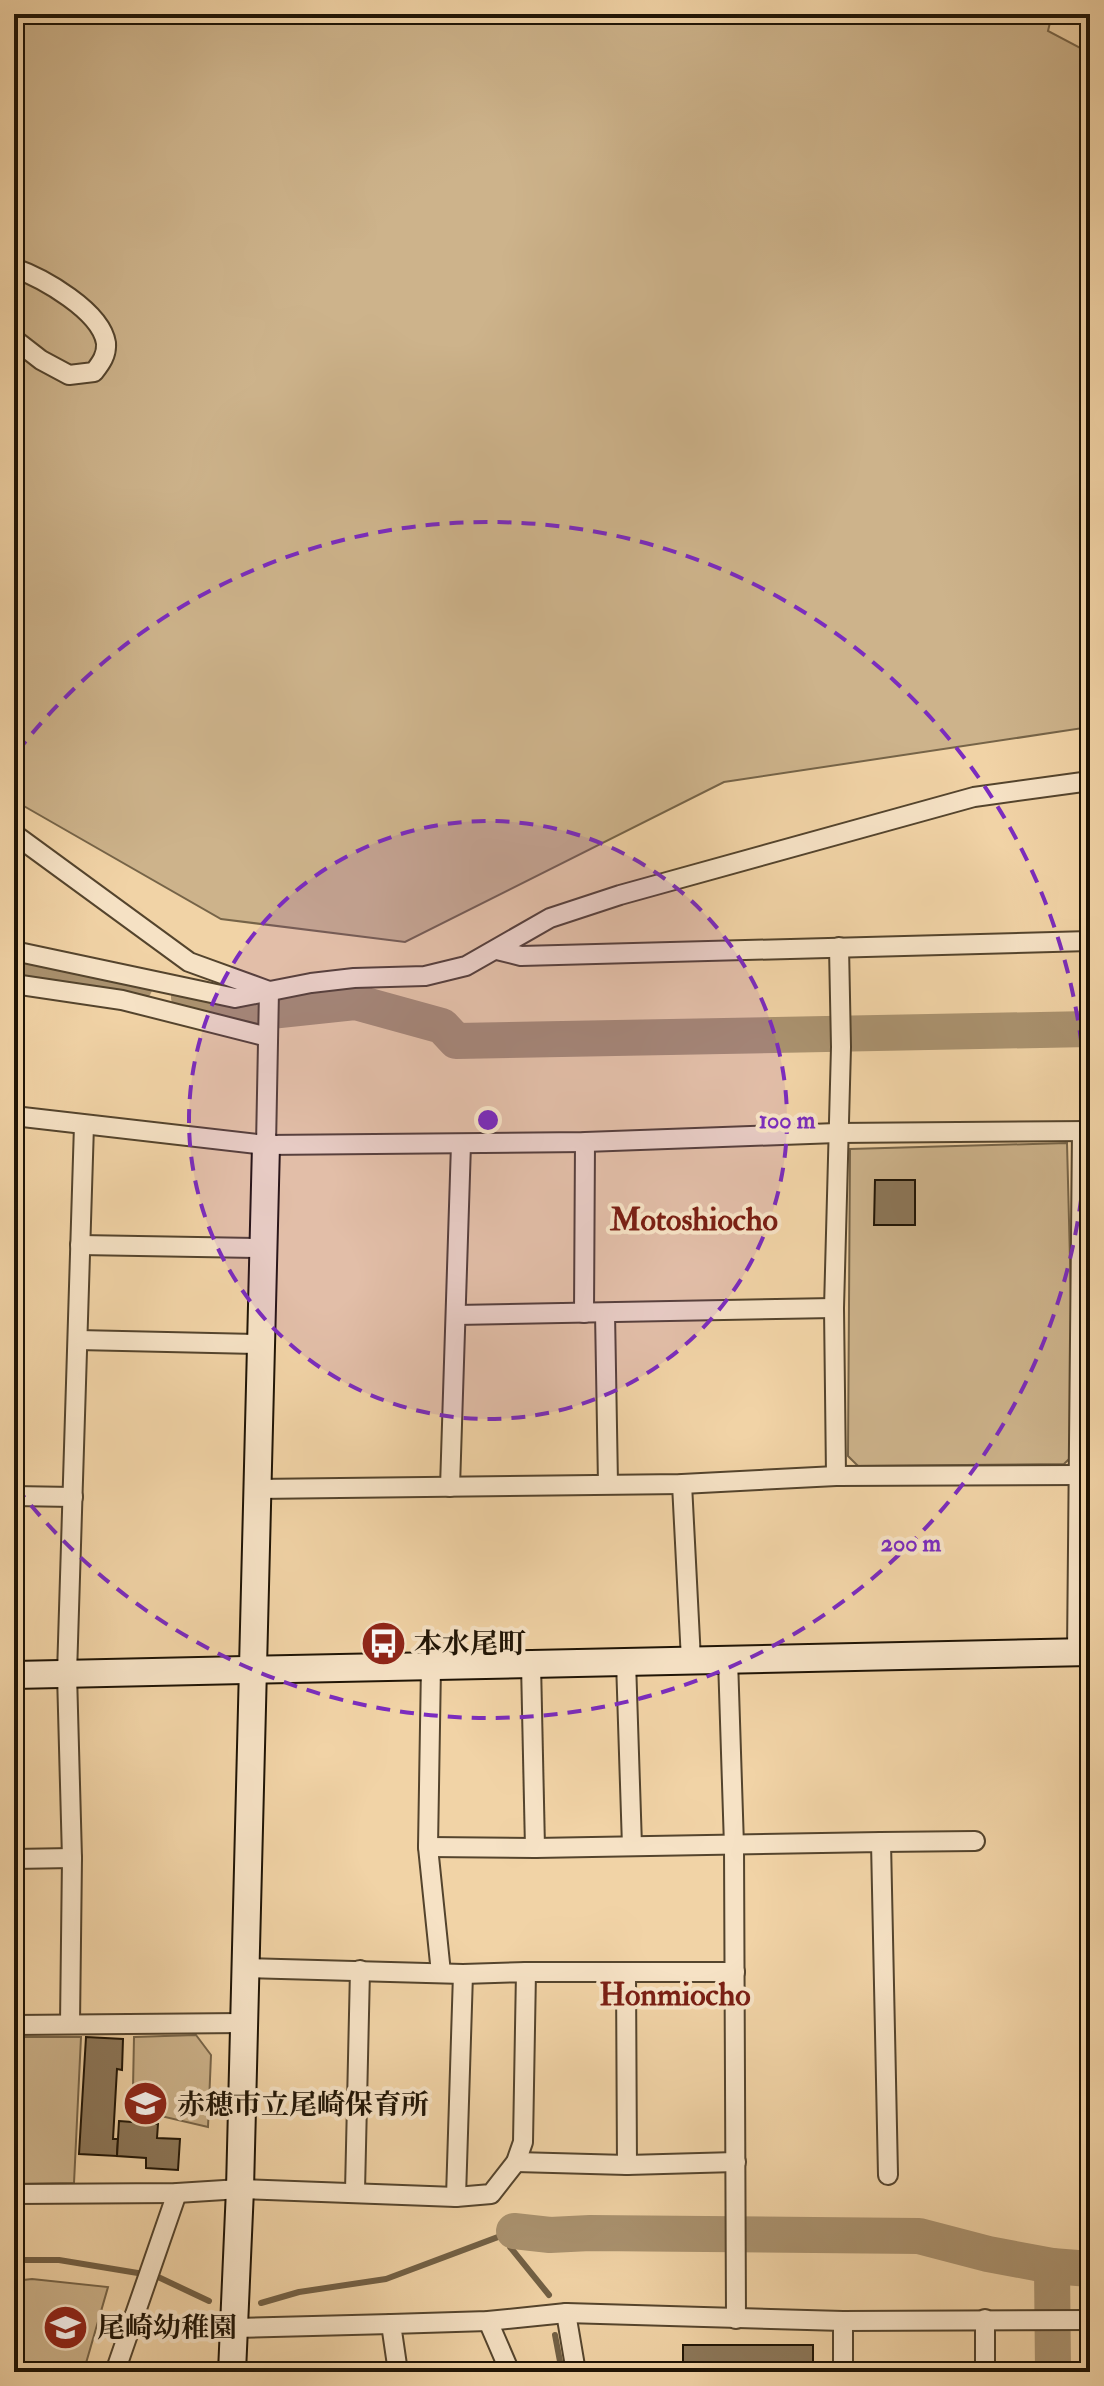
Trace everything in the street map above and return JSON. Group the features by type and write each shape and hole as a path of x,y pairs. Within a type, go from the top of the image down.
{"street":[{"path":"14,268 63,293 98,322 106,344 104,359 94,372 69,375 41,360 14,339"},
{"path":"14,951 235,998 354,978 425,976 466,966 550,918 620,895 974,797 1090,781"},
{"path":"14,834 189,962 269,991"},
{"path":"497,950 521,956 1090,941"},
{"path":"836,1476 834,1308 841,1047 839,947"},
{"path":"14,984 122,1000 268,1037"},
{"path":"232,2372 240,2189 269,991"},
{"path":"14,1116 266,1145 585,1142 837,1133 1086,1131 1079,1475 1083,1652 14,1675"},
{"path":"70,2023 72,1858 67,1674 84,1125"},
{"path":"584,1313 585,1142"},
{"path":"450,1487 461,1144"},
{"path":"80,1245 263,1248"},
{"path":"456,1315 834,1308"},
{"path":"605,1313 608,1484"},
{"path":"78,1340 260,1344"},
{"path":"256,1489 682,1484 836,1476 1079,1475"},
{"path":"682,1484 691,1660"},
{"path":"14,1496 73,1497"},
{"path":"728,1659 734,1846 736,2319"},
{"path":"626,1661 632,1846"},
{"path":"531,1664 535,1848"},
{"path":"431,1666 428,1847 441,1973"},
{"path":"428,1847 975,1841"},
{"path":"881,1842 888,2175"},
{"path":"14,1859 72,1858"},
{"path":"244,1968 463,1974 735,1972"},
{"path":"355,2191 360,1970"},
{"path":"14,2194 177,2193 240,2189 456,2197 491,2194 516,2162 523,2142 526,1972"},
{"path":"456,2197 463,1974"},
{"path":"626,1974 627,2165"},
{"path":"14,2025 243,2023"},
{"path":"516,2162 627,2165 736,2162"},
{"path":"115,2372 177,2193"},
{"path":"235,2328 488,2321 566,2313 843,2321 1090,2320"},
{"path":"566,2313 576,2372"},
{"path":"985,2319 985,2372"},
{"path":"488,2321 510,2372"},
{"path":"843,2321 843,2372"},
{"path":"391,2324 398,2372"}],"shaded area":[{"path":"14,14 1052,14 1048,31 1090,53 1090,727 724,782 405,942 221,919 22,805 14,799"},
{"path":"1067,1143 1075,1453 1064,1464 858,1466 848,1456 850,1149"},
{"path":"196,2035 211,2055 208,2127 152,2114 149,2102 133,2088 134,2037"},
{"path":"14,2037 81,2037 74,2183 14,2184"},
{"name":"尾崎幼稚園","path":"32,2279 108,2287 84,2370 67,2365 64,2372 14,2372 14,2281"}],"building":[{"path":"875,1180 915,1180 915,1225 874,1225"},
{"path":"86,2037 123,2039 122,2070 117,2069 113,2139 118,2139 117,2156 79,2154"},
{"path":"119,2121 158,2124 157,2138 180,2139 178,2170 146,2168 146,2158 117,2156"},
{"path":"683,2345 813,2345 813,2372 683,2372"}],"waterway":[{"path":"14,965 135,985"},
{"path":"189,997 261,1012 355,1002 442,1026 456,1041 1090,1029"},
{"path":"514,2231 510,2247 549,2295"},
{"path":"261,2303 299,2292 386,2279 514,2231"},
{"path":"514,2231 550,2235 919,2236 988,2254 1052,2266 1090,2269"},
{"path":"14,2260 59,2260 156,2276 209,2301"},
{"path":"1052,2266 1053,2372"},
{"path":"555,2335 562,2372"}],"place":[{"name":"本水尾町","path":"383,1643"},
{"name":"赤穂市立尾崎保育所","path":"146,2104"},
{"name":"尾崎幼稚園","path":"66,2327"}],"district":[{"name":"Motoshiocho","path":"694,1219"},
{"name":"Honmiocho","path":"675,1994"}]}
